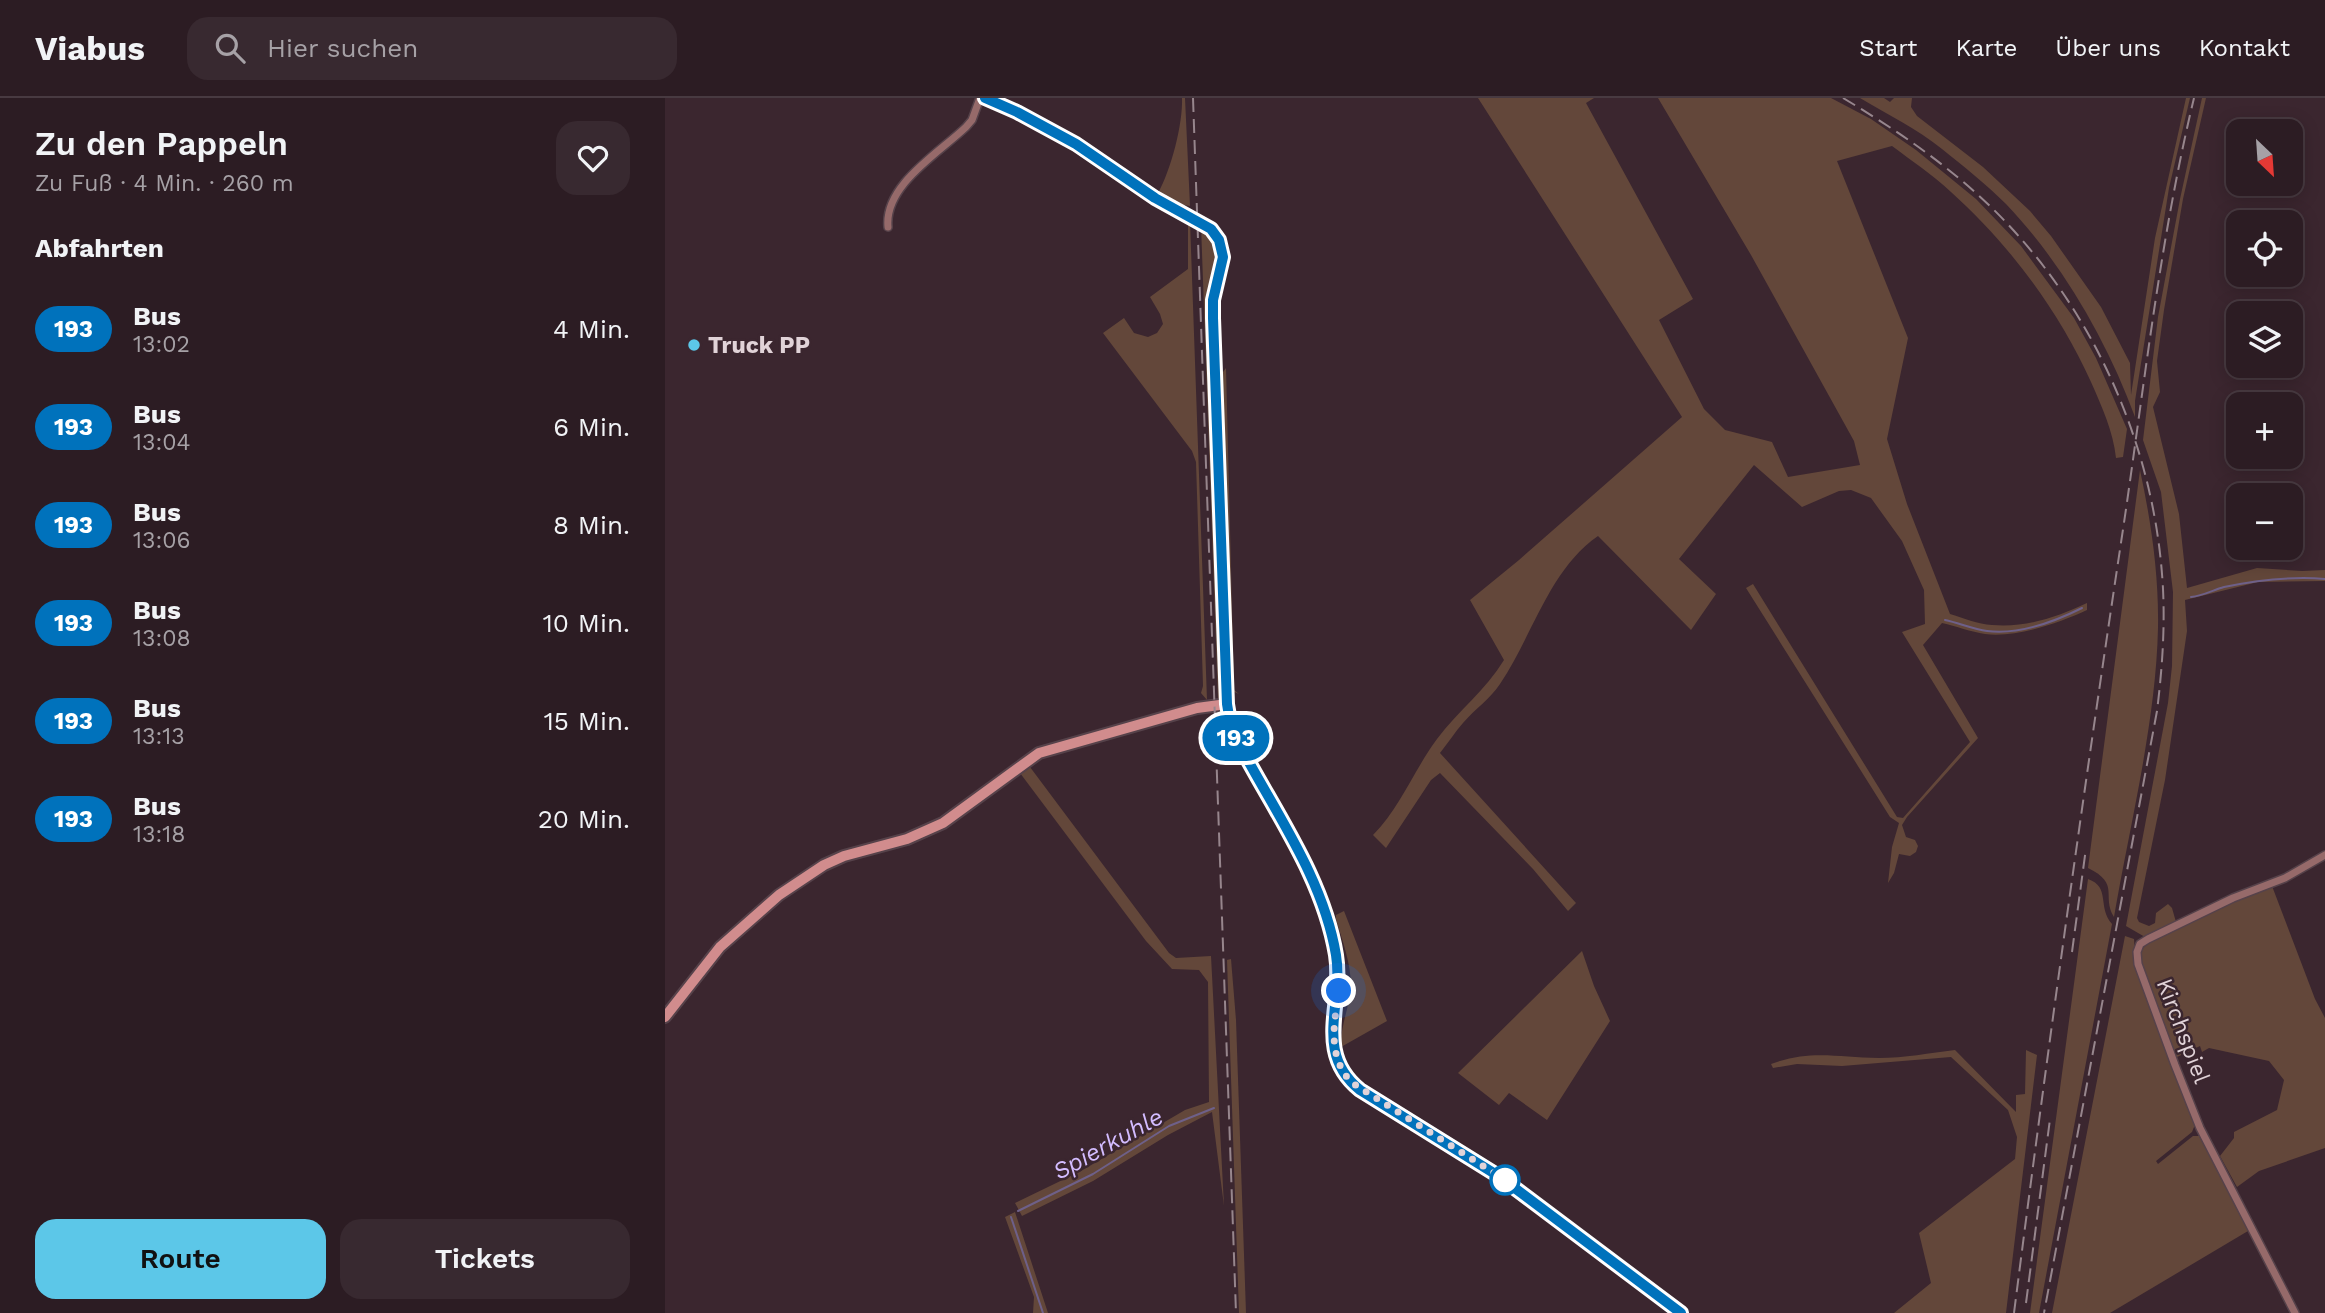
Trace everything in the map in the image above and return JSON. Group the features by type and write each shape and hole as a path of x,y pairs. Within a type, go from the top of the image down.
{"street":[{"path":"888,227 889,210 896,192 966,127 983,98 1017,112 1076,144 1155,198 1209,227 1221,244 1223,257 1213,300 1213,318 1227,704 1230,722 1238,742 1310,872 1324,906 1339,974 1333,1041 1338,1061 1347,1077 1360,1090 1520,1190 1681,1313"},
{"path":"665,1017 720,947 779,895 824,865 844,856 907,839 943,823 1039,752 1197,708 1227,704"},
{"name":"Kirchspiel","path":"2295,1313 2200,1128 2151,1002 2138,964 2137,951 2140,944 2148,939 2233,898 2285,878 2325,855"}],"shaded area":[{"path":"1182,98 1185,98 1190,206 1177,204 1158,193 1175,147 1181,121"},
{"path":"1478,98 1594,98 1586,103 1693,299 1659,320 1704,409 1725,430 1772,442 1788,477 1860,465 1854,441 1751,255 1658,98 1831,98 1871,119 1916,150 1976,199 2021,246 2074,318 2096,358 2127,429 2123,457 2116,458 2103,410 2091,382 2048,304 2012,256 1972,212 1937,180 1892,146 1837,161 1908,338 1887,439 1907,504 1950,614 1987,624 2017,625 2053,617 2087,603 2087,610 2076,615 2010,634 1985,634 1942,623 1923,645 1978,738 1902,825 1906,837 1915,840 1918,846 1916,852 1910,856 1899,854 1888,883 1892,847 1899,823 1890,817 1746,588 1753,584 1897,817 1903,818 1970,742 1902,632 1925,624 1924,590 1902,541 1871,498 1851,490 1839,491 1802,507 1754,465 1679,559 1716,594 1691,630 1598,536 1581,550 1554,585 1500,684 1463,723 1440,753 1576,903 1568,911 1533,869 1440,773 1431,780 1386,848 1373,835 1391,813 1437,739 1489,681 1504,660 1470,600 1682,417"},
{"path":"1860,98 1884,98 1890,102 1894,98 1912,98 1911,107 1917,116 1983,167 2030,211 2101,307 2130,363 2131,395 2155,238 2186,98 2190,98 2169,188 2135,401 2135,417 2097,332 2064,278 2027,227 1999,197 1942,149"},
{"path":"2202,98 2206,98 2183,199 2164,310 2157,361 2160,392 2153,407 2179,514 2187,588 2257,568 2325,570 2325,581 2258,582 2185,600 2187,631 2165,780 2137,918 2139,922 2149,926 2155,923 2156,913 2168,904 2176,922 2145,937 2126,926 2168,703 2172,666 2173,592 2161,492 2143,440 2158,317"},
{"path":"1190,221 1207,700 1201,693 1203,686 1196,462 1192,451 1103,333 1124,318 1134,333 1148,337 1157,333 1163,324 1150,297 1188,269"},
{"path":"1201,225 1216,239 1219,254 1211,294 1210,323 1224,694 1218,700"},
{"path":"1226,368 1234,690 1239,694 1230,690 1220,394 1220,376"},
{"path":"2140,470 2156,568 2156,664 2141,773 2114,917 2104,879 2088,868"},
{"path":"1030,767 1169,953 1176,958 1211,956 1224,1206 1212,1112 1168,1135 1093,1181 1022,1216 1015,1203 1081,1171 1185,1110 1209,1102 1208,982 1199,970 1172,969 1146,941 1020,773"},
{"path":"2088,879 2102,892 2105,911 2112,924 2039,1313 2030,1313"},
{"path":"2272,886 2315,999 2325,1018 2325,1148 2259,1171 2237,1187 2220,1156 2234,1138 2234,1132 2277,1110 2284,1080 2269,1061 2209,1048 2202,1052 2200,1046 2175,1058 2141,964 2141,950 2184,922"},
{"path":"1344,911 1387,1021 1341,1047 1351,986 1348,960 1336,919 1336,915"},
{"path":"2125,936 2134,939 2137,970 2196,1122 2192,1132 2156,1161 2158,1164 2193,1136 2199,1136 2221,1174 2248,1231 2110,1313 2052,1313"},
{"path":"1582,951 1610,1021 1547,1120 1509,1093 1499,1105 1458,1073"},
{"path":"1231,959 1236,1020 1246,1313 1239,1313 1227,960"},
{"path":"1955,1050 2016,1112 2016,1095 2025,1094 2026,1050 2037,1055 2006,1313 1894,1313 1931,1283 1919,1233 2015,1159 2017,1137 2008,1110 1951,1057 1842,1066 1797,1064 1773,1068 1771,1064 1786,1059 1825,1055 1888,1058"},
{"path":"1015,1212 1048,1313 1033,1313 1034,1297 1005,1217"}],"waterway":[{"path":"2191,597 2224,587 2262,581 2325,579"},
{"path":"1945,620 1987,631 2011,631 2048,622 2082,608"},
{"name":"Spierkuhle","path":"1018,1211 1093,1174 1169,1126 1214,1108"},
{"name":"Spierkuhle","path":"1011,1217 1043,1313"}],"railway":[{"path":"1193,98 1236,1313"},
{"path":"1843,98 1904,137 1961,180 2004,220 2042,264 2076,312 2104,364 2127,418 2145,474 2157,531 2164,620 2157,711 2044,1313"},
{"path":"2014,1313 2066,924 2153,317 2171,207 2194,98"},
{"path":"2072,952 2086,848"},
{"path":"2026,1303 2050,1119"}],"bus line":[{"name":"193","path":"985,98 1049,129 1155,198 1205,224 1215,233 1221,244 1223,257 1213,300 1213,318 1227,704 1230,722 1238,742 1310,872 1327,914 1339,983 1333,1041 1335,1055 1343,1072 1360,1090 1520,1190 1681,1313"}],"place":[{"name":"Truck PP","path":"694,345"}],"route":[{"path":"1339,991 1333,1041 1335,1055 1351,1082 1505,1180"}]}
